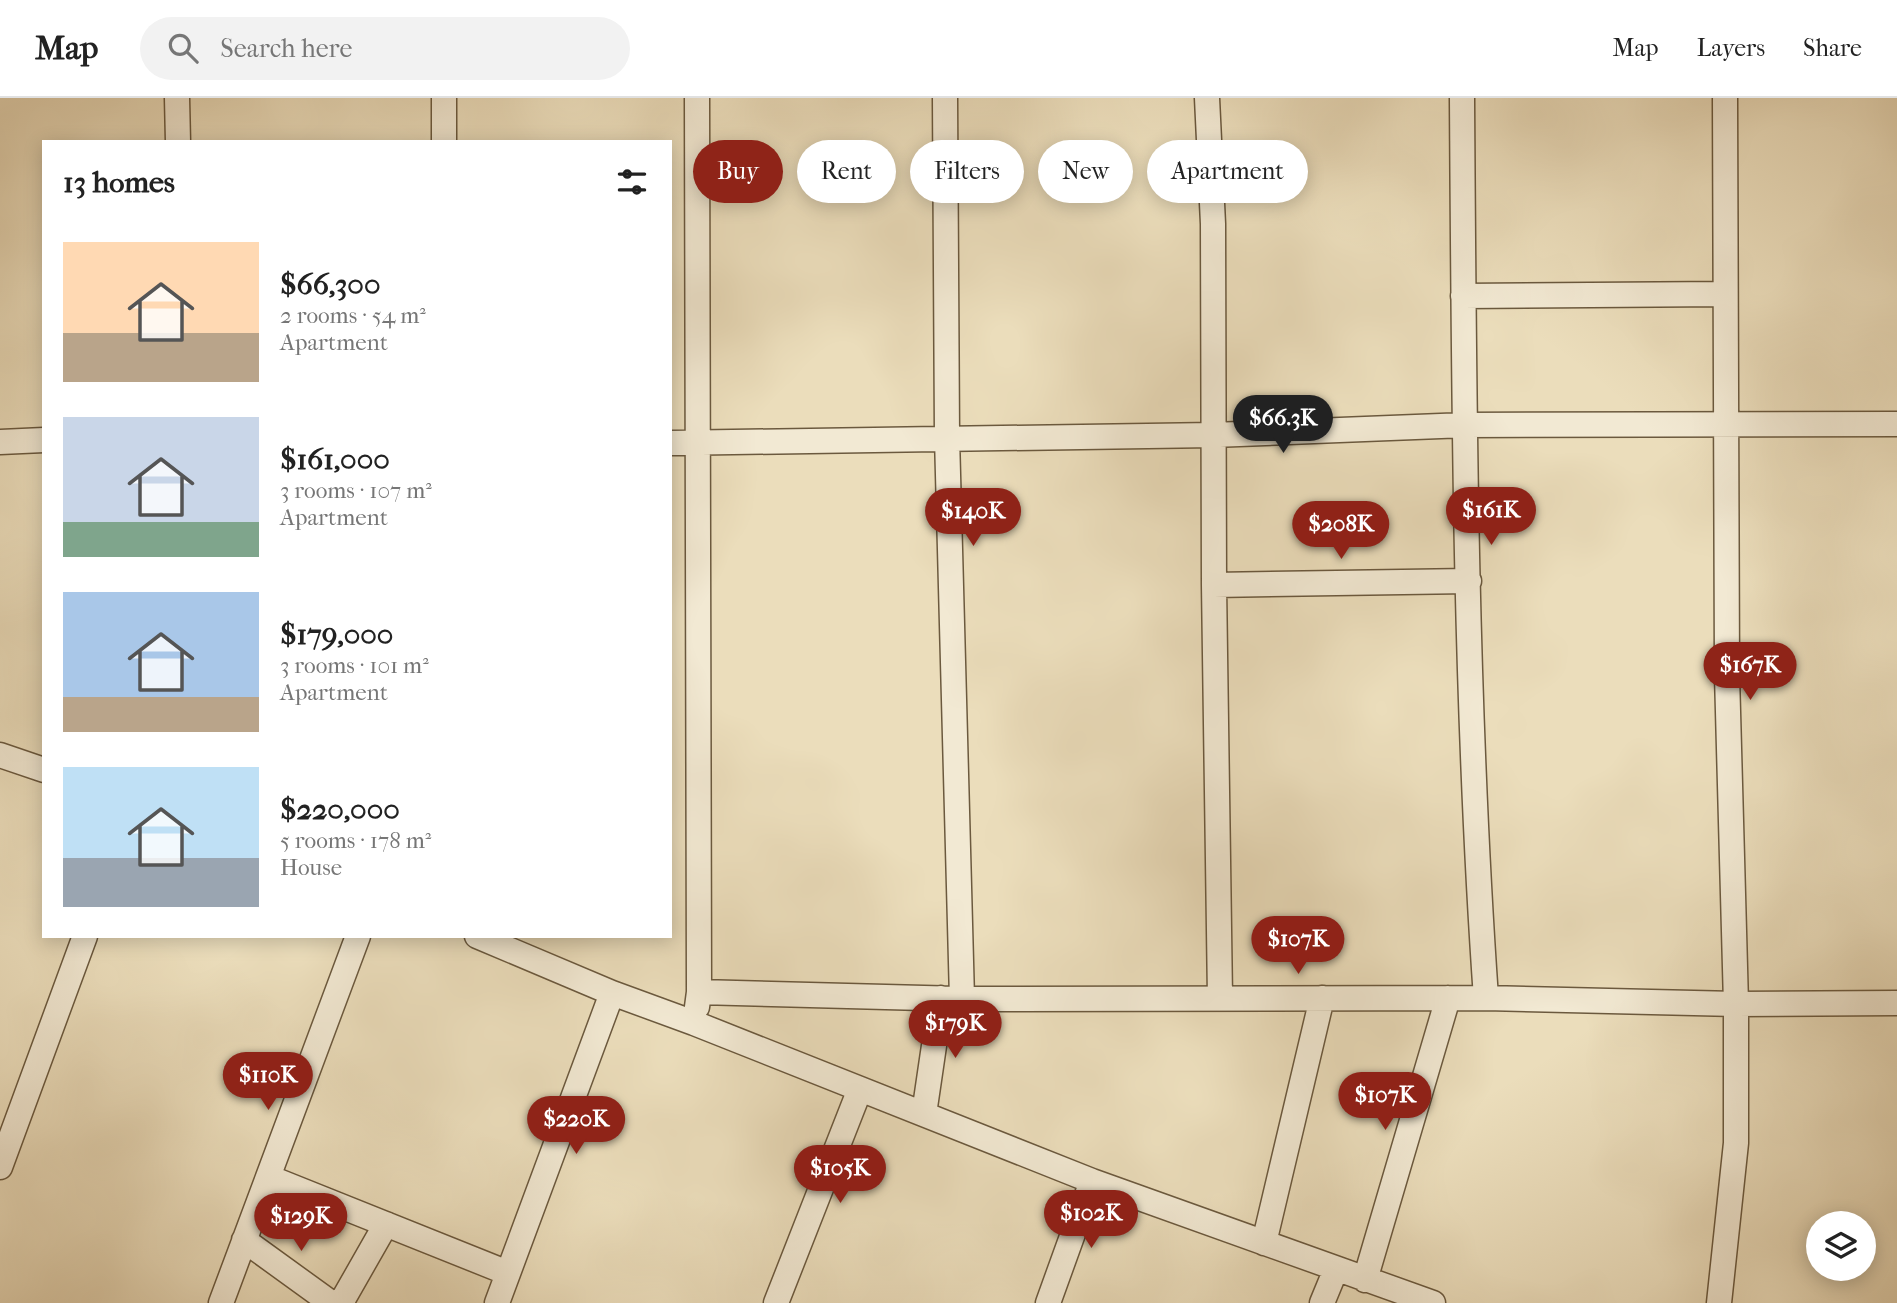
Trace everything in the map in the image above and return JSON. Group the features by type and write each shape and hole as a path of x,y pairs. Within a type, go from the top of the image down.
{"street":[{"path":"177,98 178,140"},
{"path":"444,98 444,140"},
{"path":"694,1023 699,992 696,98"},
{"path":"924,1114 951,998 945,98"},
{"path":"1208,98 1213,224 1214,585 1220,998"},
{"path":"1462,98 1463,296 1476,849 1486,998"},
{"path":"1719,1303 1736,1143 1736,1004 1727,675 1725,98"},
{"path":"1463,296 1724,294"},
{"path":"672,443 1213,435 1466,425 1897,424"},
{"path":"0,442 42,440"},
{"path":"1214,585 1469,581"},
{"path":"0,755 42,769"},
{"path":"0,1167 84,938"},
{"path":"221,1303 357,938"},
{"path":"482,938 612,993 1093,1181 1433,1303"},
{"path":"699,992 951,998 1486,998 1736,1004 1897,1003"},
{"path":"497,1303 612,993"},
{"path":"1264,1243 1322,998"},
{"path":"1365,1280 1448,998"},
{"path":"776,1303 860,1089"},
{"path":"268,1177 508,1273"},
{"path":"1048,1303 1093,1181"},
{"path":"341,1303 386,1224"},
{"path":"244,1240 331,1303"},
{"path":"1322,1303 1336,1269"}]}
